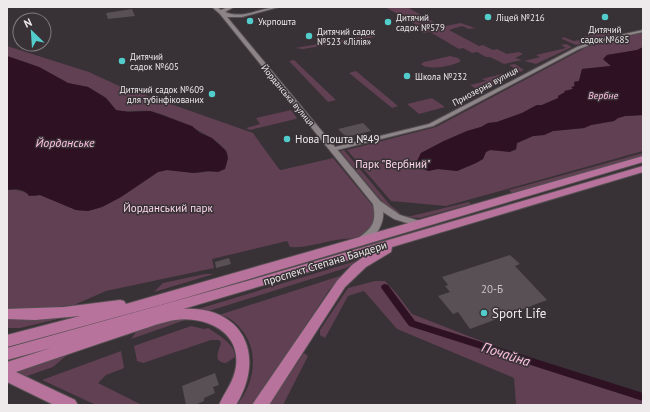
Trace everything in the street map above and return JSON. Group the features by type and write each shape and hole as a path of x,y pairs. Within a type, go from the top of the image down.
{"main road":[{"name":"Йорданська вулиця","path":"214,7 222,13 377,203 397,217 420,224"},
{"path":"232,7 224,10 222,13 231,16 246,15 252,11 250,8"},
{"path":"230,24 234,20 246,15 277,7"},
{"name":"проспект Степана Бандери","path":"7,340 168,298 643,159"},
{"name":"проспект Степана Бандери","path":"7,354 261,282 643,169"},
{"path":"359,242 369,235 378,225 380,216 377,203"},
{"path":"260,405 332,296 352,271 366,260 382,252 436,230"},
{"path":"7,369 85,342 214,301 261,282"},
{"path":"7,314 31,315 69,312 168,298"},
{"path":"168,316 205,316 220,323 234,335 243,351 244,370 234,397 227,405"},
{"path":"7,375 70,405"}],"street":[{"name":"Приозерна вулиця","path":"333,149 431,125 578,48 597,41 643,31"}],"green space":[{"path":"385,7 407,7 434,22 417,25"},
{"path":"461,23 475,28 469,29 462,26 449,30 479,46 483,45 493,50 497,49 507,54 519,52 523,54 515,58 522,60 504,64 477,52 472,53 463,48 459,49 430,32 424,33 420,31"},
{"path":"610,31 617,34 576,45 562,39 563,37 574,41 586,39 583,37"},
{"name":"Парк \"Вербний\"","path":"643,33 643,47 637,50 607,55 604,60 611,66 582,69 579,81 574,82 574,88 558,96 559,98 542,105 537,105 522,113 497,122 488,123 444,141 421,153 418,160 428,171 438,169 457,171 483,159 486,152 490,150 516,150 517,143 533,136 544,135 553,131 584,128 591,125 614,121 625,116 643,115 643,151 446,206 391,201 347,150 436,127 587,47 602,42"},
{"path":"371,35 375,37 303,49 295,48"},
{"path":"566,44 572,47 536,64 524,61 540,57 536,55 566,48 561,45"},
{"name":"Йорданський парк","path":"7,46 12,48 12,52 26,52 89,72 117,85 253,133 281,170 333,158 372,205 375,211 376,220 367,232 359,237 296,247 290,247 287,241 212,259 214,268 106,291 74,305 34,309 7,308 7,190 18,190 34,196 40,195 76,210 88,211 102,207 121,197 158,172 167,170 196,173 214,171 226,166 228,156 221,145 191,127 150,111 116,110 106,98 88,87 68,83 39,67 7,56"},
{"path":"450,56 458,58 461,61 453,65 441,67 429,67 421,64 424,62"},
{"path":"294,60 336,100 328,102 289,61"},
{"path":"515,64 524,70 481,92 470,85 486,81 482,79 517,70 509,65"},
{"path":"356,71 398,106 392,108 349,73"},
{"path":"432,98 445,107 419,114 407,104"},
{"path":"291,110 297,118 296,119 250,130 246,128 260,124 256,118"},
{"path":"344,150 390,205 400,213 398,214 385,205 340,151"},
{"path":"643,153 643,156 512,193 509,190"},
{"path":"469,202 471,204 420,218 407,217"},
{"path":"356,261 346,268 209,311 198,309"},
{"path":"205,274 214,274 154,292 163,283"},
{"path":"343,275 329,290 253,405 237,405 248,387 253,366 253,356 246,337 240,328 231,319 219,315"},
{"path":"375,281 385,281 412,314 507,351 643,394 643,405 516,404 514,378 397,329 364,291 348,296 325,338 320,335 320,330 348,288"},
{"path":"62,316 58,319 20,328 7,328 7,318"},
{"path":"171,318 191,318 131,339 137,331"},
{"path":"191,326 204,329 208,328 221,337 232,348 235,357 226,363 219,361 218,356 221,343 219,340 211,340 143,363 137,361 134,346"},
{"path":"73,350 53,367 7,383 7,373"},
{"path":"121,351 124,367 106,375 98,383 142,405 96,405 42,380"},
{"path":"304,353 308,356 283,405 269,405"}],"water":[{"name":"Вербне","path":"643,47 643,115 625,116 614,121 591,125 584,128 553,131 544,135 533,136 517,143 516,149 510,152 490,150 486,152 483,159 457,171 438,169 428,171 418,167 416,163 421,153 467,131 522,113 537,105 542,105 558,98 558,96 565,92 564,91 573,89 571,87 575,86 574,82 579,81 582,69 611,66 603,59 607,55 637,50"},
{"name":"Йорданське","path":"7,56 39,67 68,83 88,87 106,98 116,110 129,112 150,111 192,126 200,133 212,138 226,151 228,158 225,169 218,172 208,171 193,173 167,170 158,172 121,197 102,207 88,211 76,210 40,195 29,196 22,190 7,190"}],"building":[{"path":"132,9 135,16 108,19 106,13"},
{"path":"363,123 371,131 346,137 338,129"},
{"path":"510,255 520,264 515,266 547,300 470,329 458,312 453,314 438,296 450,292 445,286 448,285 442,277"},
{"path":"229,258 231,264 216,268 215,262"},
{"path":"215,373 219,385 213,387 215,393 204,398 204,401 195,405 186,405 182,386"}],"waterway":[{"name":"Почайна","path":"385,287 412,324 643,397"}],"place":[{"name":"Ліцей №216","path":"488,17"},
{"name":"Дитячий садок №685","path":"605,17"},
{"name":"Укрпошта","path":"250,21"},
{"name":"Дитячий садок №579","path":"388,22"},
{"name":"Дитячий садок №523 «Лілія»","path":"309,36"},
{"name":"Дитячий садок №605","path":"122,61"},
{"name":"Школа №232","path":"407,76"},
{"name":"Дитячий садок №609 для тубінфікованих","path":"212,94"},
{"name":"Нова Пошта №49","path":"287,139"},
{"name":"Sport Life","path":"484,313"}]}
